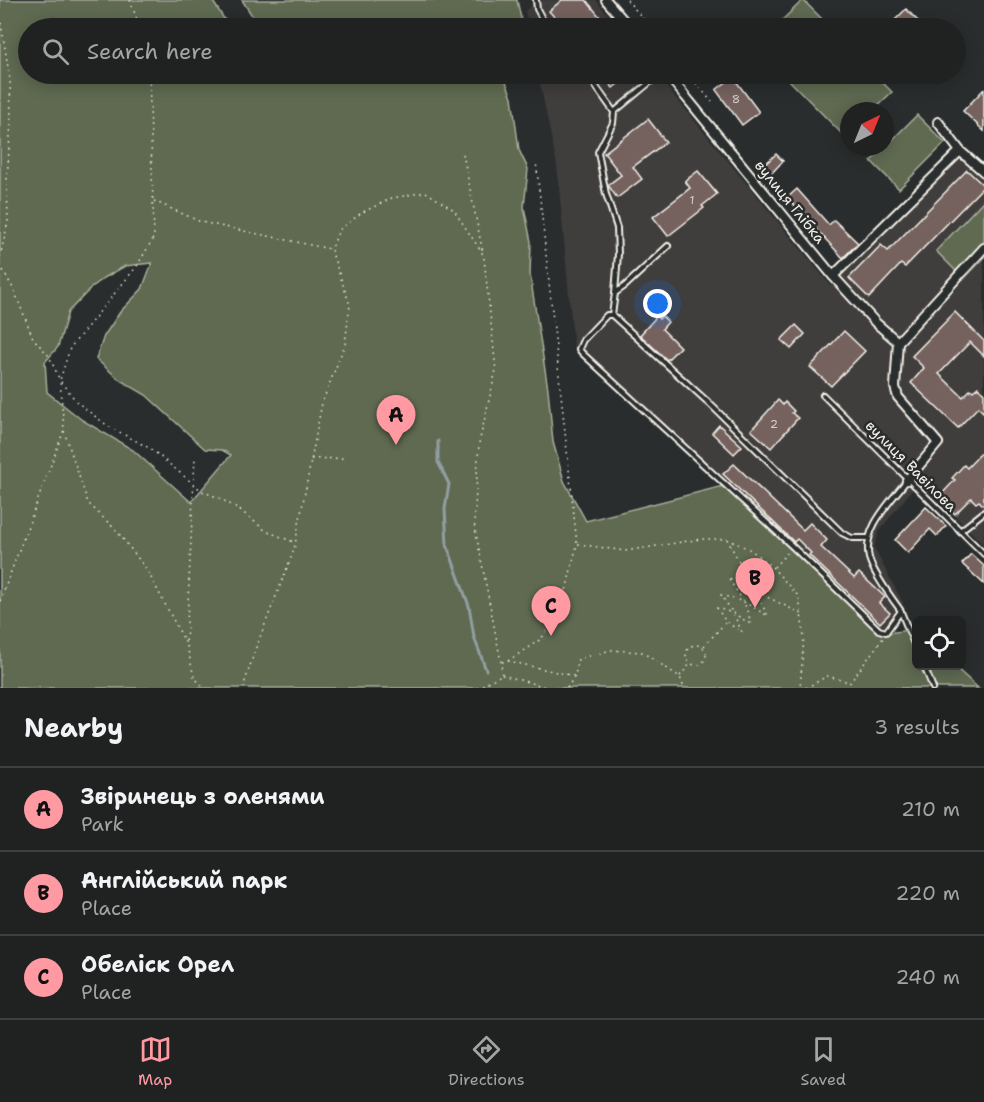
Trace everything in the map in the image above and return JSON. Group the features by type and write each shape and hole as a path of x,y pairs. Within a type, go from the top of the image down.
{"street":[{"path":"606,0 621,18"},
{"name":"вулиця Глібка","path":"675,84 833,276 898,342"},
{"path":"938,122 960,151 984,172"},
{"path":"833,276 960,151"},
{"path":"907,480 938,443 898,397 895,387 898,342 984,248"}],"lane":[{"path":"536,0 542,18"},
{"path":"594,84 615,112"},
{"path":"612,315 618,254 617,228 606,194 598,152 613,123 615,112 648,84"},
{"path":"615,293 668,246"},
{"path":"868,538 852,538 834,526 710,404 612,315 607,315 583,340 579,349 582,353 793,547 879,630 886,632 901,611"},
{"name":"вулиця Вавілова","path":"823,395 984,554"},
{"path":"907,480 881,513 868,538 870,560 901,611 912,639"},
{"path":"960,531 984,512"},
{"path":"926,670 933,688"}],"path":[{"path":"130,0 136,18"},
{"path":"627,0 642,18"},
{"path":"0,17 10,80 11,121 8,222 0,257"},
{"path":"60,380 70,348 137,266 154,237 149,84"},
{"path":"697,84 712,102"},
{"path":"463,154 484,256 496,370 479,443 474,523 501,662 501,675"},
{"path":"508,661 541,639 562,608 577,544 536,161"},
{"path":"243,688 255,650 294,550 322,404 345,344 350,305 332,250 339,230 361,213 392,198 426,192 454,210 484,256"},
{"path":"153,201 201,222 332,250"},
{"path":"0,265 14,290 33,338 57,369 64,430 88,503 117,531 147,570 186,644 194,676 204,688"},
{"path":"60,380 77,402 92,414 108,426 151,449 193,485 240,510 266,531 295,543"},
{"path":"0,601 64,430"},
{"path":"186,644 195,458"},
{"path":"310,459 346,458"},
{"path":"577,544 625,551 701,539 727,539 751,550 773,568 799,597 804,638 800,688"},
{"path":"727,539 756,592 768,616 744,602 721,595 733,613 742,632 726,622 717,608 733,613 752,625 744,602 728,578 756,592 802,614"},
{"path":"773,568 793,547"},
{"path":"703,647 726,622"},
{"path":"846,688 880,644 886,632"},
{"path":"694,645 703,647 706,653 704,662 691,663 687,657 688,650 694,645"},
{"path":"567,688 575,676 578,659 611,650 642,652 680,676 684,688"},
{"path":"501,662 508,661 575,676"},
{"path":"680,676 691,663"},
{"path":"477,688 501,675 549,688"},
{"path":"806,688 827,676 849,682"},
{"path":"532,684 533,680"}],"shaded area":[{"path":"539,0 596,0 611,18 527,18 525,11"},
{"path":"540,84 664,84 831,286 969,150 984,164 984,545 919,481 879,531 874,548 903,603 881,632 574,350 557,165"}],"green space":[{"path":"0,0 212,0 224,18 18,18 18,84 507,84 512,97 519,150 528,169 524,207 531,242 530,275 548,389 553,442 564,481 586,521 723,486 881,634 912,630 912,670 958,670 978,688 0,688","holes":["152,263 142,289 120,312 104,336 96,359 120,380 146,395 205,449 222,450 231,455 191,502 133,450 82,420 47,392 45,362 58,347 68,312 104,278 125,266"]},
{"path":"242,0 517,0 521,18 254,18"},
{"path":"803,0 821,18 784,18"},
{"path":"793,84 884,84 892,92 881,102 840,102 840,132"},
{"path":"917,115 945,143 899,189 871,161 876,156 894,156 894,138"},
{"path":"984,200 984,258 964,279 936,251"}],"building":[{"path":"562,0 586,0 601,18 555,18 549,11"},
{"path":"906,9 915,18 897,18"},
{"path":"724,84 738,84 759,112 742,125 716,90"},
{"path":"984,89 984,131 963,111"},
{"path":"648,119 666,142 633,167 642,179 617,198 608,185 621,175 604,153"},
{"path":"776,154 783,161 769,176 761,168"},
{"path":"967,170 984,186 905,267 901,264 869,298 849,278 881,245 888,251"},
{"path":"698,171 717,194 702,206 704,208 668,236 653,217 690,188 685,181"},
{"path":"797,189 829,225 834,220 858,243 843,258 787,198"},
{"path":"955,312 984,341 984,356 970,342 939,374 963,397 971,389 973,391 978,387 984,393 984,413 978,407 958,428 911,383 924,368 912,356"},
{"path":"657,316 659,319 662,316 668,322 662,329 680,347 667,360 640,335"},
{"path":"796,325 805,334 791,349 781,340"},
{"path":"844,331 865,351 831,386 810,367"},
{"path":"778,400 783,405 785,402 798,418 771,448 751,430"},
{"path":"719,425 742,446 734,454 712,433"},
{"path":"984,450 984,506 971,498 955,514 939,497 955,480 952,478 964,465 967,468"},
{"path":"734,464 803,530 810,523 827,540 821,547 854,578 859,573 885,597 879,603 890,613 880,623 809,555 811,553 797,539 794,542 723,474"},
{"path":"926,507 946,526 937,536 930,529 908,553 895,540"},
{"path":"971,554 984,566 984,584 962,564"}],"waterway":[{"path":"438,441 438,462 449,484 445,509 447,545 469,606 474,637 486,670"}],"place":[{"name":"Звіринець з оленями","path":"396,445"},
{"name":"Англійський парк","path":"755,608"},
{"name":"Обеліск Орел","path":"551,636"}]}
